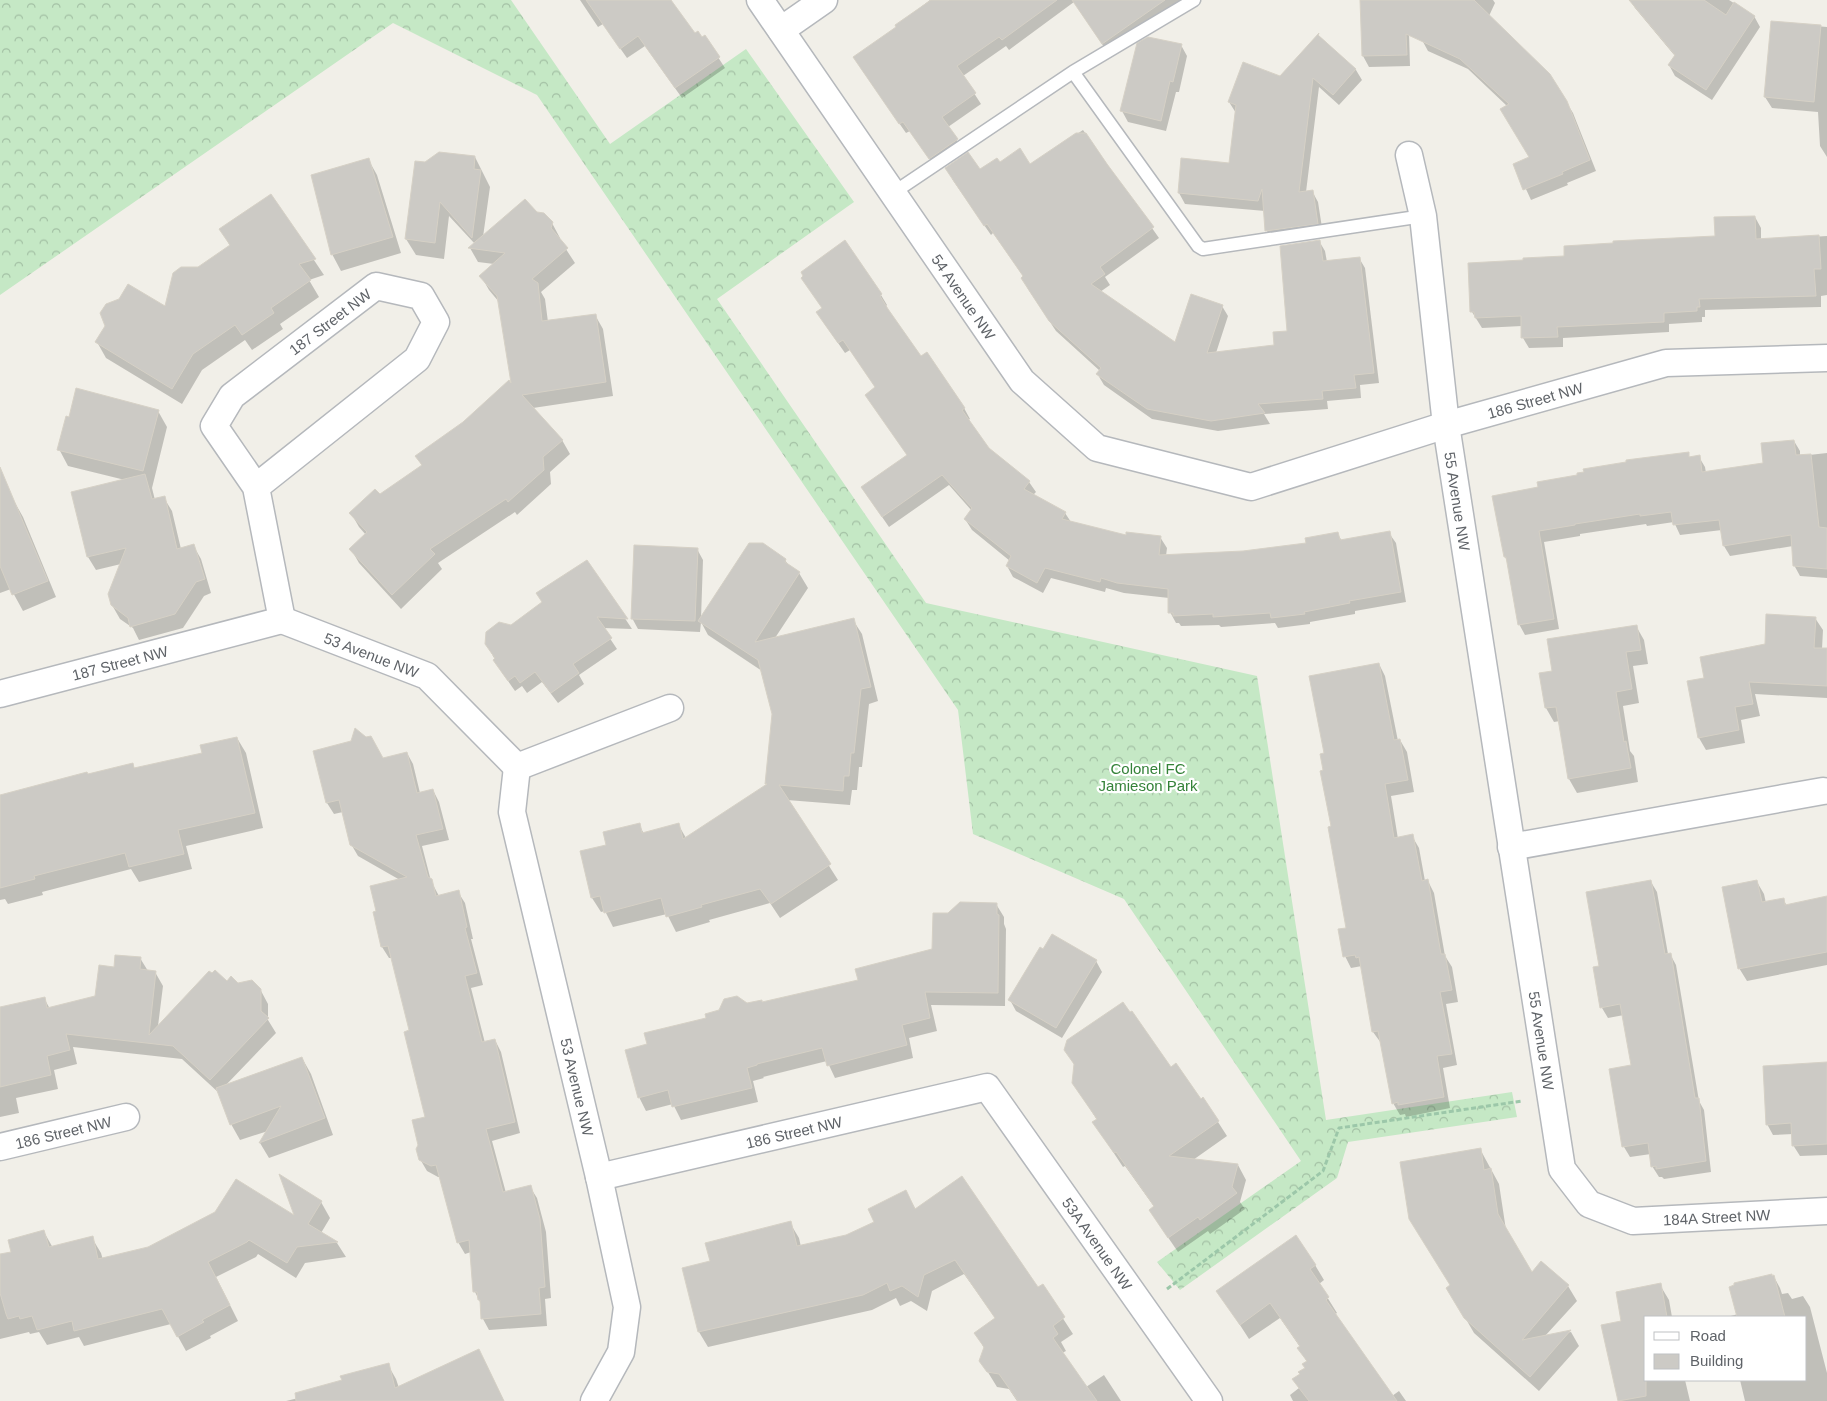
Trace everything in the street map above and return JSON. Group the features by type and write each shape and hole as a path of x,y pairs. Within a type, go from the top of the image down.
{"street":[{"name":"54 Avenue NW","path":"760,0 1022,381 1097,448 1251,487"},
{"path":"781,30 824,0"},
{"name":"55 Avenue NW","path":"1409,154 1424,216 1446,425 1562,1169 1589,1204 1609,1212"},
{"name":"187 Street NW","path":"0,694 282,620 256,487 214,426 232,396 376,286 421,296 436,322 417,359 256,487"},
{"name":"186 Street NW","path":"1251,487 1446,425 1666,363 1827,358"},
{"name":"53 Avenue NW","path":"282,620 427,676 517,767 512,812 599,1177 626,1307 621,1352 594,1401"},
{"path":"517,767 670,708"},
{"path":"1511,847 1823,792"},
{"name":"186 Street NW","path":"599,1177 987,1087"},
{"name":"53A Avenue NW","path":"987,1087 1209,1401"},
{"name":"186 Street NW","path":"0,1147 126,1117"},
{"name":"184A Street NW","path":"1609,1212 1633,1220 1827,1211"}],"lane":[{"path":"893,193 1073,72 1194,0"},
{"path":"1073,72 1198,246 1203,249 1424,216"}],"path":[{"path":"1143,1307 1323,1171 1340,1128 1551,1096"}],"green space":[{"name":"Colonel FC Jamieson Park","path":"0,0 511,0 610,144 746,49 854,202 717,299 926,603 1257,676 1326,1120 1512,1092 1517,1117 1348,1142 1337,1178 1180,1290 1157,1262 1301,1161 1124,899 973,834 958,710 537,95 393,23 0,295"}],"building":[{"path":"586,0 671,0 695,33 698,31 702,37 705,35 720,57 675,88 638,36 620,49"},
{"path":"931,0 1057,0 1002,40 999,37 957,66 976,93 942,117 958,139 929,159 903,122 899,124 853,57"},
{"path":"1072,0 1165,0 1102,44"},
{"path":"1360,0 1474,0 1550,74 1567,101 1590,160 1562,172 1563,174 1523,190 1513,164 1529,157 1500,109 1509,104 1460,59 1406,34 1407,55 1362,56"},
{"path":"1629,0 1704,0 1726,15 1734,2 1755,16 1706,90 1668,65 1675,55"},
{"path":"1771,21 1821,25 1814,102 1764,97"},
{"path":"1319,33 1318,35 1356,69 1333,95 1313,78 1299,192 1313,190 1318,224 1265,231 1262,189 1258,201 1178,193 1181,158 1229,163 1236,105 1228,102 1243,62 1280,76"},
{"path":"1148,37 1182,44 1173,82 1170,81 1161,121 1120,111 1137,43"},
{"path":"1076,133 1086,133 1154,227 1100,267 1105,274 1091,284 1175,342 1191,294 1223,305 1207,353 1274,345 1273,332 1287,331 1280,246 1320,240 1323,261 1360,257 1374,373 1354,375 1356,388 1322,391 1323,399 1258,404 1265,413 1211,421 1147,409 1096,374 1101,368 1049,321 1021,278 1023,276 987,224 984,226 945,168 968,152 980,169 997,158 1000,162 1020,148 1030,164"},
{"path":"439,152 475,156 474,169 481,170 472,238 440,202 435,243 405,239 415,161 425,162"},
{"path":"369,158 393,237 331,255 311,175"},
{"path":"271,194 316,259 299,264 311,280 271,308 274,313 242,335 235,325 193,354 172,389 95,342 105,326 100,313 106,304 119,299 128,284 165,306 173,273 181,267 198,267 230,245 219,229"},
{"path":"525,199 537,212 544,213 553,222 551,228 568,248 532,279 538,283 542,321 596,314 606,382 522,395 563,440 543,457 544,470 508,502 506,499 430,549 435,554 392,595 349,549 367,532 349,513 375,489 380,494 422,465 415,456 463,422 509,380 511,383 497,296 479,276 505,253 468,248"},
{"path":"1755,216 1756,239 1819,235 1821,269 1814,269 1816,296 1699,299 1700,307 1697,307 1697,311 1664,313 1664,322 1557,327 1558,337 1521,338 1521,316 1475,318 1474,312 1470,312 1468,263 1564,256 1564,246 1613,243 1613,241 1715,236 1714,217"},
{"path":"845,240 882,294 880,296 888,309 921,356 927,352 965,408 962,410 989,448 1030,481 1024,489 1066,512 1062,519 1126,535 1126,532 1161,536 1159,555 1243,551 1306,543 1305,538 1338,532 1340,540 1390,531 1401,592 1349,601 1350,603 1304,612 1305,614 1271,618 1270,613 1213,617 1213,614 1173,616 1173,613 1168,613 1168,589 1117,583 1101,578 1100,582 1045,568 1037,583 1006,566 1011,556 964,519 972,508 942,475 882,517 861,487 907,455 865,395 875,387 843,340 838,343 816,312 822,308 801,278 803,276 801,272"},
{"path":"76,388 159,410 143,471 57,450 66,416 69,417"},
{"path":"1794,440 1796,455 1811,454 1819,527 1827,528 1827,569 1793,566 1791,535 1723,546 1719,520 1673,525 1671,512 1640,516 1640,514 1575,524 1539,531 1554,619 1518,625 1506,557 1504,557 1492,496 1538,487 1537,482 1577,475 1577,473 1584,472 1583,469 1626,462 1626,460 1689,452 1689,457 1700,455 1702,472 1763,463 1761,443"},
{"path":"0,467 48,581 12,595 0,566"},
{"path":"145,474 152,499 165,496 177,549 194,544 205,579 196,582 175,614 130,627 128,618 111,605 108,594 126,548 87,557 71,492"},
{"path":"749,543 763,543 786,559 785,562 800,572 755,642 854,618 871,687 861,689 854,753 851,753 849,776 844,776 843,791 779,785 831,864 771,904 760,889 701,905 702,907 666,917 661,898 604,913 600,896 591,898 580,851 606,845 603,832 640,823 642,833 679,823 683,839 767,784 765,784 772,714 758,660 698,621"},
{"path":"634,545 698,548 695,621 631,619"},
{"path":"587,560 628,619 597,617 612,638 573,664 579,673 551,693 535,672 520,683 515,676 508,681 493,660 495,658 485,644 486,632 499,622 511,625 542,602 536,593"},
{"path":"1766,614 1816,617 1814,648 1827,648 1827,686 1749,682 1753,704 1735,707 1739,730 1698,738 1687,681 1704,678 1700,657 1765,644"},
{"path":"1637,625 1641,650 1626,652 1632,689 1616,692 1624,742 1626,741 1631,768 1568,779 1556,707 1545,708 1539,673 1552,671 1547,639"},
{"path":"1379,663 1394,740 1400,739 1408,780 1385,784 1394,838 1413,834 1422,881 1428,879 1441,954 1445,954 1452,990 1440,992 1452,1054 1437,1056 1444,1097 1398,1105 1398,1102 1392,1104 1378,1031 1372,1032 1359,957 1356,958 1355,955 1343,957 1338,929 1346,928 1328,827 1331,826 1320,771 1323,770 1320,754 1324,753 1309,676"},
{"path":"355,728 366,737 371,736 383,758 407,752 417,793 433,789 443,829 416,835 428,877 432,879 436,896 459,890 467,927 465,928 477,973 465,976 482,1042 495,1039 515,1122 486,1129 503,1192 531,1185 540,1219 545,1287 539,1288 541,1314 481,1319 480,1300 478,1300 477,1292 473,1292 469,1240 457,1243 436,1165 431,1166 419,1160 416,1149 418,1145 412,1120 425,1117 404,1032 409,1030 388,946 381,947 373,912 376,911 370,886 407,877 350,845 339,800 326,803 313,751 351,741"},
{"path":"237,737 255,813 178,830 184,854 129,867 125,853 34,876 35,879 0,888 0,795 87,772 88,774 133,763 134,768 202,753 200,745"},
{"path":"1651,880 1665,954 1671,953 1695,1098 1699,1098 1706,1161 1656,1169 1656,1166 1651,1167 1648,1143 1622,1147 1609,1069 1631,1065 1620,1004 1600,1008 1593,967 1599,966 1586,892"},
{"path":"1757,880 1762,902 1784,898 1785,905 1827,896 1827,952 1738,969 1722,887"},
{"path":"960,902 997,903 997,914 999,915 998,993 925,992 930,1018 902,1025 907,1045 827,1066 822,1048 757,1064 747,1068 752,1088 672,1107 668,1090 638,1098 625,1050 647,1044 644,1033 706,1018 705,1014 719,1010 724,999 737,996 747,1003 762,1000 762,1002 858,980 855,969 932,949 933,913 948,913"},
{"path":"1052,934 1097,960 1056,1028 1008,1000 1040,947 1043,949"},
{"path":"115,955 141,957 140,969 156,971 149,1035 209,971 212,973 215,970 227,981 231,976 238,983 252,980 261,989 261,1011 269,1018 210,1080 173,1046 66,1034 70,1050 47,1056 51,1075 0,1087 0,1007 45,997 47,1008 95,996 99,965 114,967"},
{"path":"1123,1002 1130,1012 1132,1011 1171,1067 1176,1063 1219,1121 1169,1156 1238,1164 1232,1187 1237,1193 1200,1220 1198,1217 1168,1238 1149,1210 1154,1206 1092,1122 1097,1119 1072,1083 1074,1064 1064,1050 1067,1040"},
{"path":"302,1057 325,1118 259,1143 281,1106 230,1125 216,1088"},
{"path":"1827,1062 1827,1144 1792,1146 1791,1123 1766,1125 1763,1066"},
{"path":"1481,1148 1484,1170 1491,1168 1498,1214 1532,1272 1541,1261 1569,1285 1522,1340 1571,1330 1530,1377 1464,1318 1446,1288 1450,1285 1409,1219 1400,1162"},
{"path":"279,1174 322,1201 308,1224 338,1242 297,1247 287,1263 249,1240 208,1262 230,1305 202,1320 204,1322 177,1337 162,1309 74,1331 72,1321 37,1330 32,1316 20,1319 19,1316 8,1319 0,1293 0,1254 11,1252 8,1240 44,1230 49,1247 93,1236 98,1259 148,1247 215,1212 236,1179 294,1215"},
{"path":"962,1176 1038,1287 1043,1284 1065,1317 1053,1326 1058,1334 1053,1338 1097,1401 1018,1401 999,1374 987,1372 979,1361 984,1347 974,1333 995,1318 955,1260 924,1275 918,1297 902,1286 890,1291 887,1283 863,1295 698,1332 682,1268 710,1261 705,1243 791,1221 797,1246 846,1235 874,1222 868,1209 906,1190 915,1209"},
{"path":"1296,1235 1316,1265 1310,1269 1329,1297 1326,1300 1397,1401 1309,1401 1292,1379 1305,1368 1302,1364 1307,1361 1297,1348 1300,1346 1270,1303 1240,1325 1216,1291"},
{"path":"1774,1275 1785,1316 1737,1316 1729,1287 1734,1285 1734,1283"},
{"path":"1661,1283 1667,1316 1644,1316 1644,1381 1646,1381 1646,1396 1618,1401 1601,1325 1621,1321 1616,1292"},
{"path":"479,1349 504,1401 296,1401 295,1393 342,1380 340,1376 389,1363 395,1388"}]}
